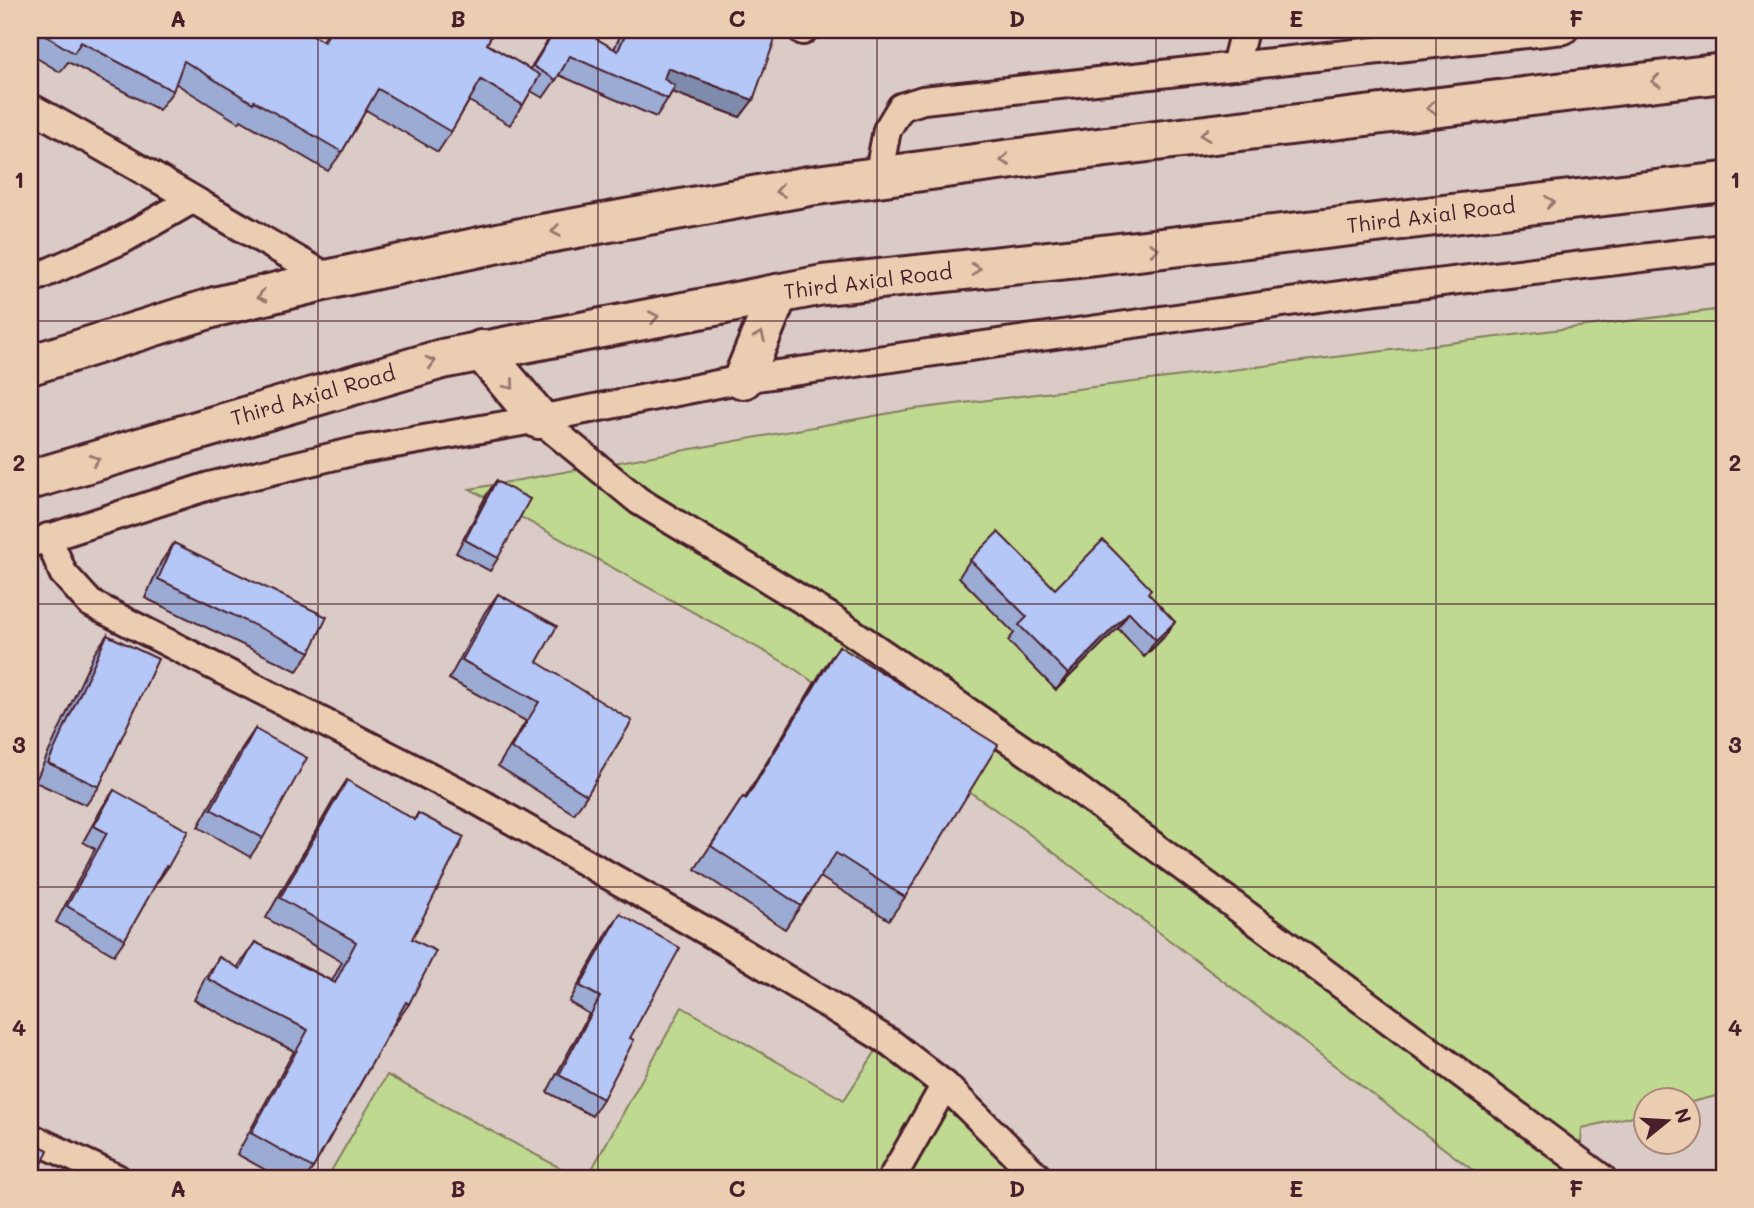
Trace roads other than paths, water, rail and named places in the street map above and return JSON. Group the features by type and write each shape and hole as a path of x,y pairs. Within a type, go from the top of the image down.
{"highway":[{"path":"30,365 215,307 331,279 526,237 796,188 1073,151 1724,73"},
{"name":"Third Axial Road","path":"30,480 442,359 822,285 1086,257 1724,182"},
{"path":"743,379 778,293"},
{"path":"481,350 539,419"}],"street":[{"path":"1235,66 1244,30"},
{"path":"878,177 887,130 901,107 923,100 1564,30"},
{"path":"30,107 119,155 331,279"},
{"path":"30,280 122,240 192,200"},
{"path":"1039,1178 945,1085 891,1043 740,951 476,800 90,603 63,573 39,540 209,486 360,450 539,419 743,379 1361,292 1724,248"},
{"path":"539,419 639,501 827,615 1034,757 1602,1178"},
{"path":"892,1178 945,1085"},
{"path":"30,1138 105,1176"}]}
